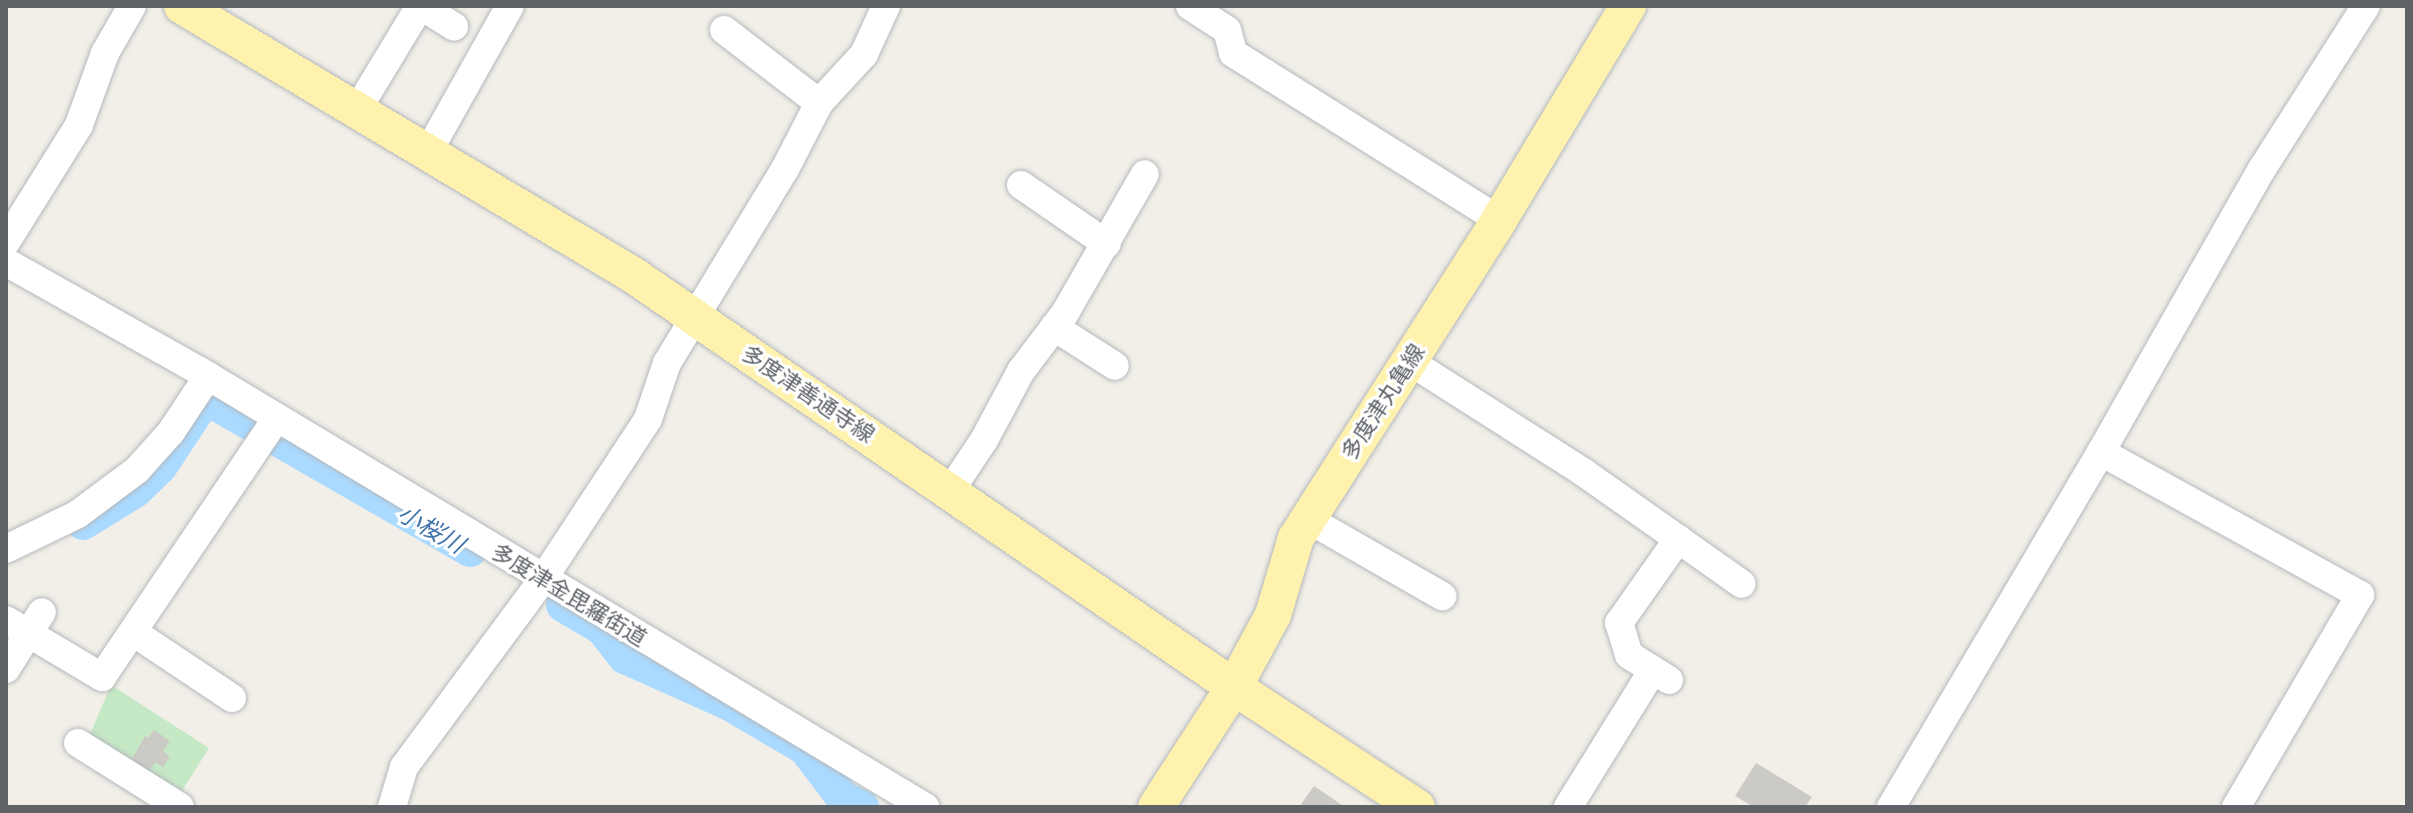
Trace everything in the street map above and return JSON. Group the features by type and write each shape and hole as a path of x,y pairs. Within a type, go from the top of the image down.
{"main road":[{"name":"多度津善通寺線","path":"182,6 633,275 1234,687 1417,807"},
{"name":"多度津丸亀線","path":"1156,807 1234,687 1273,615 1296,538 1499,220 1628,6"}],"street":[{"path":"6,242 79,125 105,53 132,6"},
{"path":"357,110 420,6 454,27"},
{"path":"428,152 510,6"},
{"path":"392,807 404,767 543,579 648,419 667,363 785,169 819,103 864,54 886,6"},
{"path":"1190,6 1227,30 1233,53 1499,220"},
{"path":"1891,807 2101,452 2262,169 2366,6"},
{"path":"724,30 778,56 819,103"},
{"path":"950,491 984,440 1021,371 1054,327 1107,244 1145,174"},
{"path":"1021,185 1107,244"},
{"name":"多度津金毘羅街道","path":"6,262 208,376 925,807"},
{"path":"1054,327 1115,366"},
{"path":"1409,361 1583,472 1742,584"},
{"path":"6,549 78,514 137,470 171,432 208,376"},
{"path":"6,669 26,622 102,677 277,418"},
{"path":"2101,452 2360,595 2236,807"},
{"path":"1308,519 1442,596"},
{"path":"1568,807 1661,675 1629,655 1619,623 1678,539"},
{"path":"133,632 191,681 232,698"},
{"path":"78,743 163,802"}],"green space":[{"path":"111,685 209,748 178,797 88,739"}],"building":[{"path":"154,730 170,741 163,751 170,757 163,767 156,763 145,774 132,759 145,736 148,738"},
{"path":"1756,763 1812,797 1805,807 1754,807 1735,796"},
{"path":"1314,786 1345,807 1299,807"}],"waterway":[{"name":"小桜川","path":"83,523 135,491 160,467 199,408 211,401 470,550"},
{"name":"小桜川","path":"563,605 602,628 625,657 730,704 805,748 843,798 862,807"}]}
